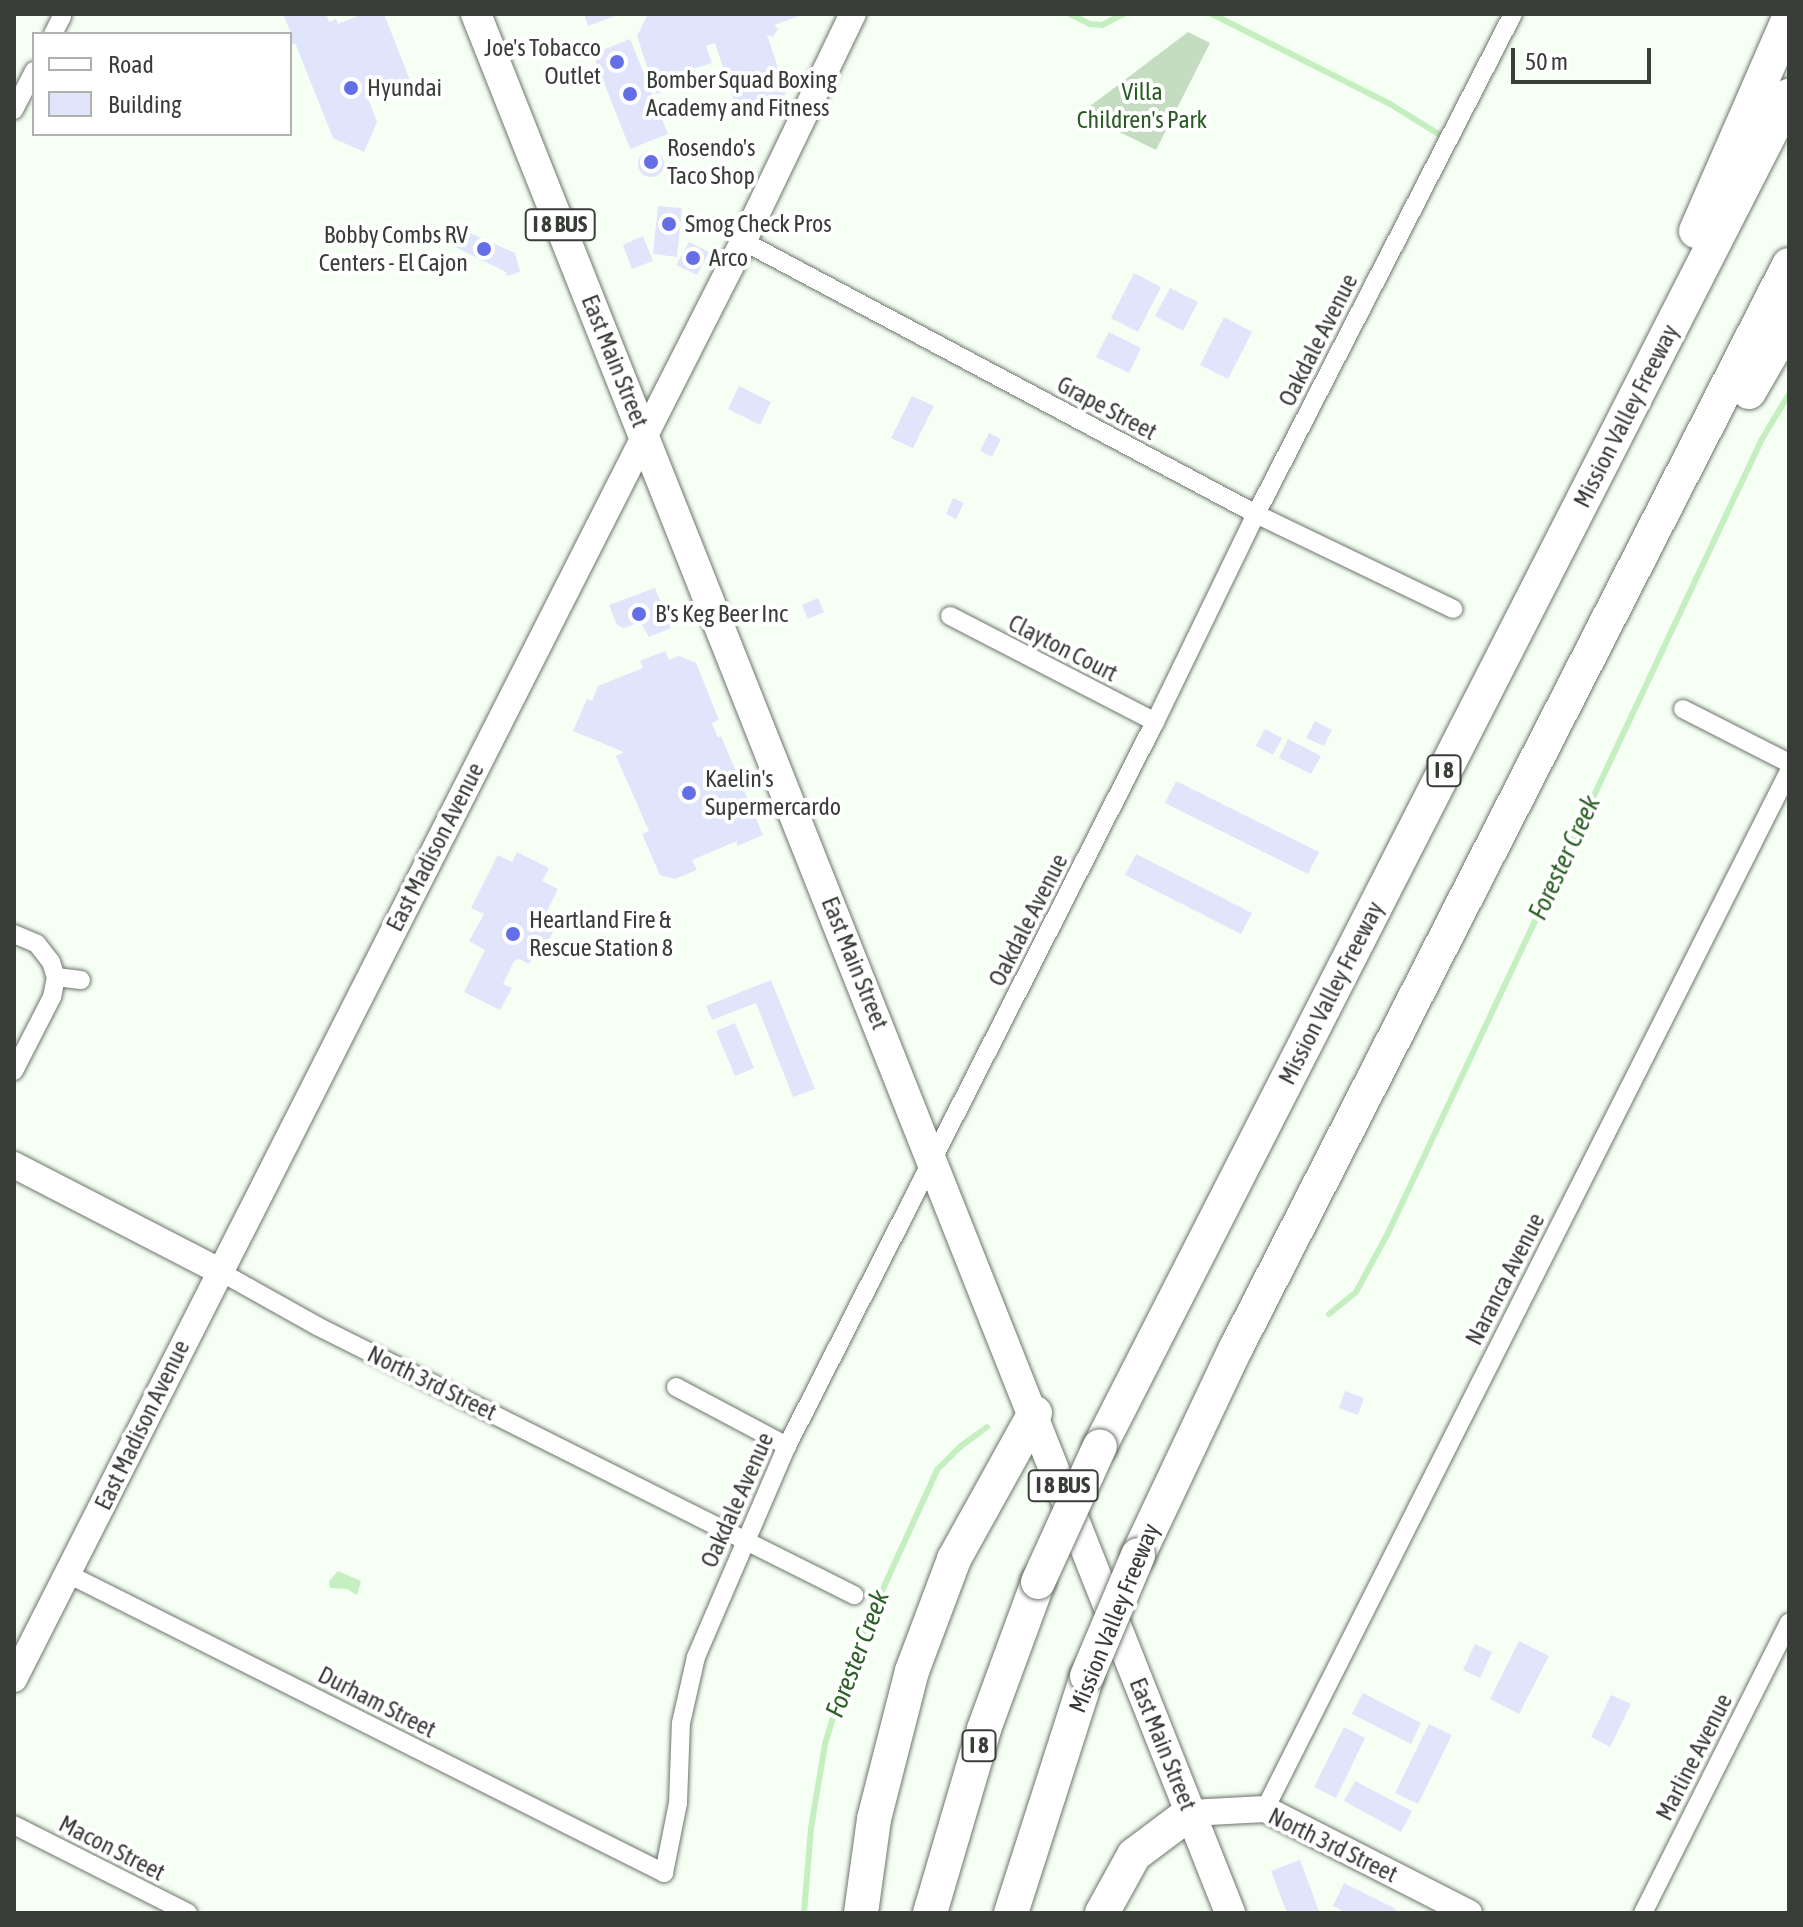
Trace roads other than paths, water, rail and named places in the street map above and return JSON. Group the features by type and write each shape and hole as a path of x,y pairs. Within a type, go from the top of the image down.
{"highway":[{"path":"1580,504 1789,18"},
{"name":"Mission Valley Freeway","path":"930,1913 984,1729 1038,1582 1100,1446 1789,96"},
{"name":"Mission Valley Freeway","path":"1011,1913 1087,1676 1138,1555 1236,1348 1789,265"},
{"path":"1669,502 1719,443 1789,323"},
{"path":"861,1913 874,1819 917,1656 954,1559 1035,1413"},
{"path":"1102,1913 1134,1855 1190,1813"}],"main road":[{"name":"East Main Street","path":"476,14 1035,1413 1230,1913"}],"street":[{"name":"East Madison Avenue","path":"14,1679 743,241 853,14"},
{"name":"Oakdale Avenue","path":"664,1873 678,1803 678,1750 687,1690 707,1624 787,1446 1155,722 1256,514 1513,14"},
{"path":"54,32 62,16"},
{"path":"14,110 32,75"},
{"name":"Grape Street","path":"743,241 1256,514 1453,609"},
{"name":"Clayton Court","path":"950,616 1155,722"},
{"path":"1683,709 1789,763"},
{"name":"Naranca Avenue","path":"1265,1809 1789,771"},
{"path":"14,934 37,944 54,969 81,980"},
{"path":"14,1071 52,997 54,969"},
{"name":"North 3rd Street","path":"14,1165 219,1271 317,1326 854,1595"},
{"path":"676,1387 787,1446"},
{"name":"Durham Street","path":"68,1574 664,1873"},
{"name":"Marline Avenue","path":"1643,1913 1789,1623"},
{"name":"North 3rd Street","path":"1190,1813 1265,1809 1469,1913"},
{"name":"Macon Street","path":"14,1825 188,1913"}],"waterway":[{"path":"1070,14 1090,24 1102,25 1124,14"},
{"path":"1212,14 1390,104 1445,138"},
{"name":"Forester Creek","path":"1329,1314 1356,1292 1388,1233 1762,439 1789,394"},
{"name":"Forester Creek","path":"804,1913 811,1828 825,1744 851,1659 937,1470 961,1446 987,1427"}],"place":[{"name":"Joe's Tobacco Outlet","path":"617,62"},
{"name":"Hyundai","path":"351,88"},
{"name":"Bomber Squad Boxing Academy and Fitness","path":"630,94"},
{"name":"Rosendo's Taco Shop","path":"651,162"},
{"name":"Smog Check Pros","path":"669,224"},
{"name":"Bobby Combs RV Centers - El Cajon","path":"484,249"},
{"name":"Arco","path":"693,258"},
{"name":"B's Keg Beer Inc","path":"639,614"},
{"name":"Kaelin's Supermercardo","path":"689,793"},
{"name":"Heartland Fire & Rescue Station 8","path":"513,934"}],"park label":[{"name":"Villa Children's Park","path":"1142,106"}]}
